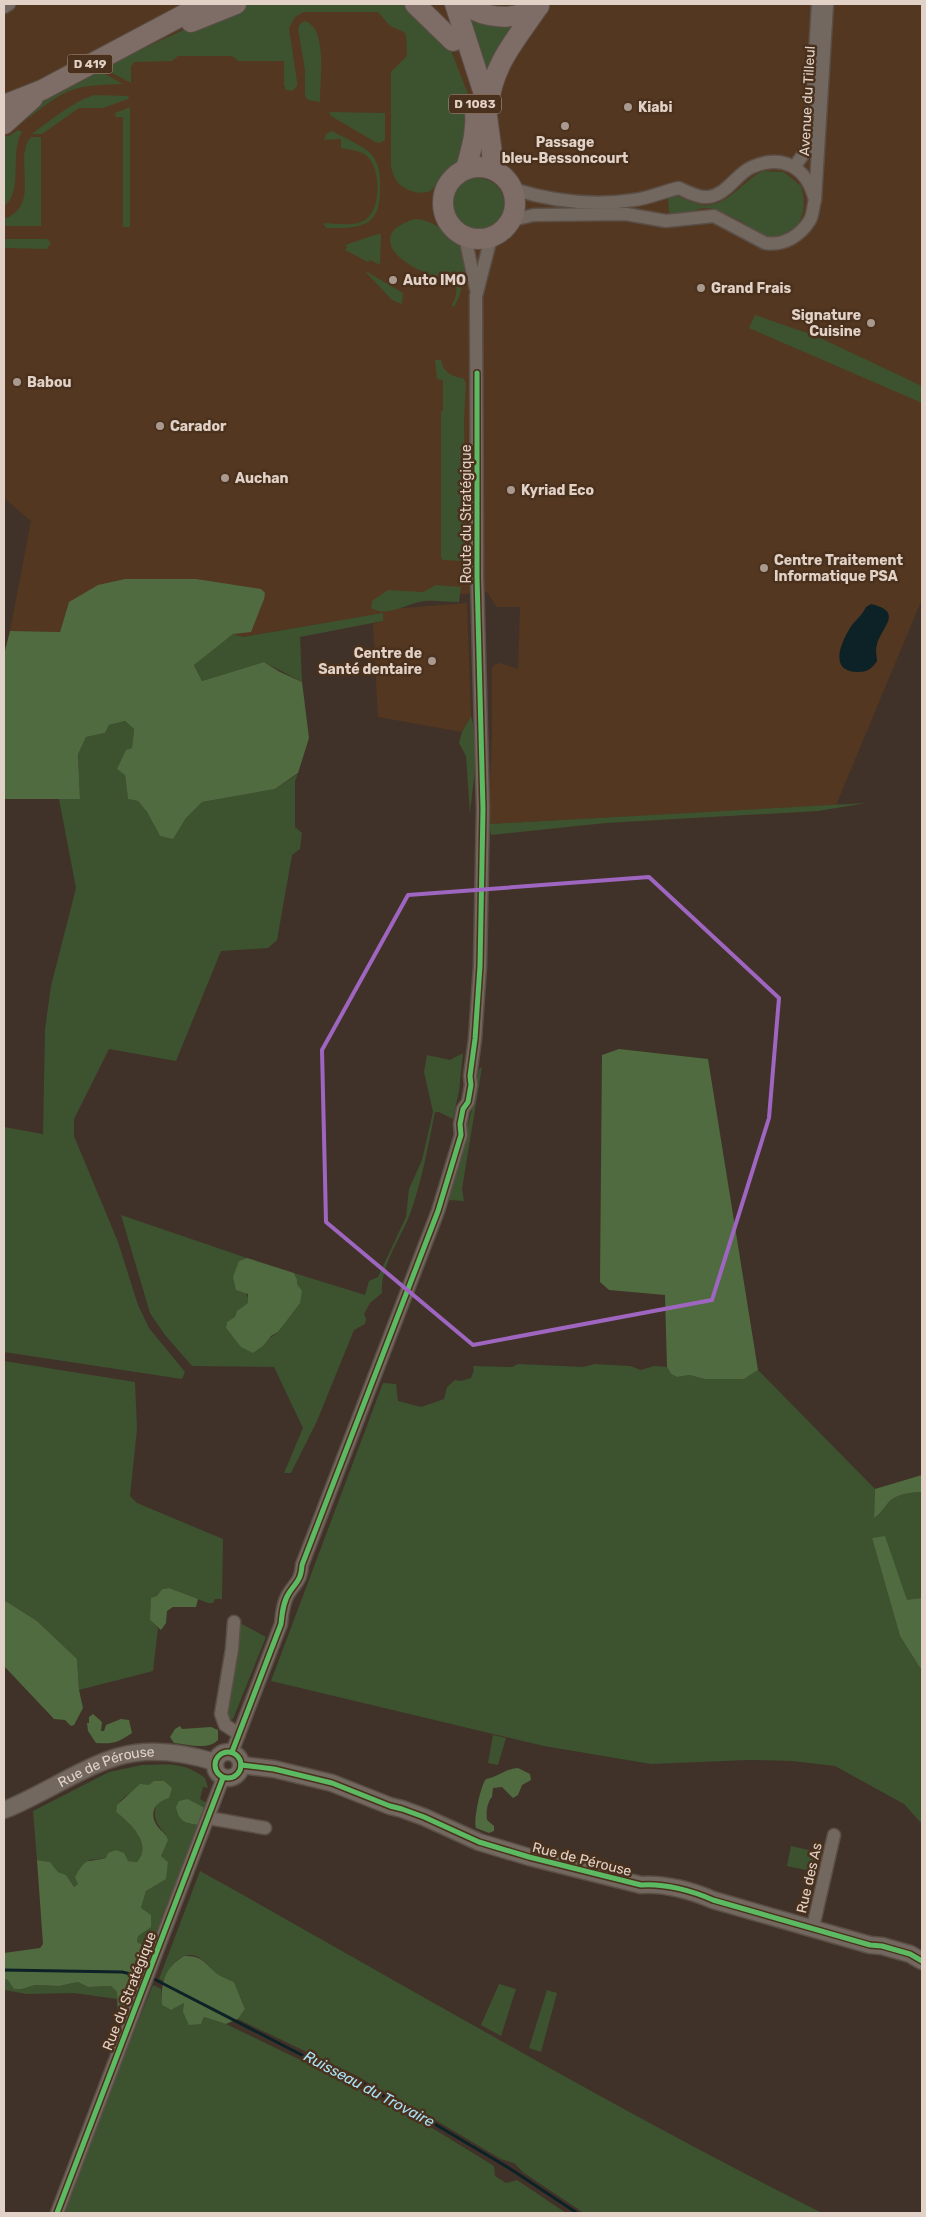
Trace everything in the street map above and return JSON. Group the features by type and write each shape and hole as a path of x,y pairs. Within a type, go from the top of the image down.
{"main road":[{"name":"D 419","path":"4,105 42,90 204,4"},
{"path":"139,39 192,22 236,4"},
{"path":"415,4 453,41"},
{"name":"D 1083","path":"442,4 453,41 468,76 474,102 476,128 473,150 466,169"},
{"name":"D 1083","path":"454,4 487,112 493,161 498,172"},
{"path":"462,4 492,17 514,16 541,6"},
{"path":"487,112 490,92 501,60 541,6"},
{"name":"D 419","path":"4,124 42,90"},
{"path":"488,168 498,172 509,182 512,189 515,204 512,220 499,234 491,238 482,240 465,237 449,225 442,206 446,187 451,180 466,169 488,168"}],"street":[{"path":"4,7 9,4"},
{"name":"Avenue du Tilleul","path":"794,167 808,148 810,137 818,4"},
{"name":"Avenue du Tilleul","path":"512,220 534,215 626,214 666,221 714,216 765,243 774,244 791,239 799,233 811,218 815,200 827,4"},
{"name":"Avenue du Tilleul","path":"512,189 552,199 595,202 636,200 679,188 690,194 709,197 722,191 752,167 776,161 794,167 802,173 811,187 815,200"},
{"name":"Route du Stratégique","path":"236,1759 239,1734 281,1624 282,1610 289,1593 296,1586 302,1574 309,1548 438,1212 461,1135 460,1124 463,1109 468,1102 480,966 483,809 477,578 476,290 465,237"},
{"name":"Route du Stratégique","path":"476,290 491,238"},
{"path":"234,1622 231,1658 221,1714 225,1725 239,1734"},
{"name":"Rue de Pérouse","path":"4,1810 98,1764 134,1753 180,1754 215,1762"},
{"path":"223,1753 236,1759 238,1773 235,1776 223,1778 217,1772 215,1762 223,1753"},
{"name":"Rue de Pérouse","path":"236,1759 332,1783 424,1817 479,1842 529,1858 641,1885 652,1884 702,1895 717,1902 870,1945 902,1951 922,1961"},
{"name":"Rue du Stratégique","path":"57,2213 223,1778"},
{"path":"209,1818 265,1828"},
{"name":"Rue des As","path":"813,1928 834,1835"}],"highlighted area":[{"path":"649,877 779,998 769,1118 712,1300 473,1345 326,1222 322,1050 408,895"}],"shaded area":[{"path":"4,4 922,4 922,599 836,805 489,824 492,669 494,665 500,663 518,669 520,607 497,607 487,592 464,594 423,592 393,609 467,603 471,716 462,732 378,717 373,624 383,621 324,623 243,637 69,602 60,632 10,631 31,521 4,498"}],"green space":[{"path":"246,4 408,4 450,48 468,94 471,112 458,163 448,171 434,188 425,193 409,190 399,184 395,178 391,166 391,72 407,56 406,35 404,32 390,26 378,12 304,12 295,17 289,28 297,82 297,86 292,91 286,90 284,85 284,61 238,61 232,56 178,56 172,61 135,62 131,66 131,83 108,71 112,69 110,64 192,26"},
{"path":"462,16 517,26 485,80"},
{"path":"305,21 312,26 320,44 320,102 308,100 305,96 305,70 298,29 300,24"},
{"path":"102,69 105,74 123,84 91,86 72,90 55,99 6,132 15,122 38,105"},
{"path":"94,95 129,96 128,99 103,108 79,108 42,134 32,134 54,117"},
{"path":"130,107 130,227 123,227 123,117 116,117 115,113"},
{"path":"329,112 385,113 385,140 380,143 375,142 331,116"},
{"path":"18,130 22,132 18,140 15,182 10,200 4,206 4,136 9,136"},
{"path":"332,131 368,151 375,159 378,167 380,188 377,212 372,219 358,226 326,228 323,223 350,224 366,219 376,203 378,192 372,162 361,152 341,148 341,139 324,140 326,134"},
{"path":"31,137 41,137 41,226 4,226 4,219 16,212 22,203 25,192 24,157 26,146"},
{"path":"763,171 784,172 801,186 804,202 802,217 796,226 787,233 772,237 761,235 746,224 713,209 701,209 679,215 669,212 668,199 674,195 695,203 712,205 727,198"},
{"path":"478,178 488,180 496,186 502,194 504,204 502,214 496,222 488,228 478,230 468,228 460,222 454,214 452,204 454,194 460,186 468,180"},
{"path":"415,219 435,225 447,233 463,249 463,279 454,307 452,305 456,289 452,281 411,266 394,252 391,246 392,232 403,224"},
{"path":"381,234 380,265 370,260 368,262 345,250 347,247 345,245"},
{"path":"4,239 47,239 51,243 47,249 4,248"},
{"path":"364,270 403,293 402,304 392,300"},
{"path":"755,315 816,336 922,386 922,403 749,328"},
{"path":"435,360 441,360 446,371 463,378 466,383 464,421 466,556 461,561 443,560 441,557 441,411 443,411 443,380 437,379"},
{"path":"125,579 196,579 261,589 265,593 264,599 251,632 233,634 194,665 202,681 264,662 302,682 309,738 298,773 275,789 202,802 186,818 173,839 160,836 147,812 138,801 128,799 125,775 117,769 126,750 132,748 134,729 125,721 109,725 105,733 86,737 78,754 80,799 4,799 4,655 10,631 60,632 69,602 98,585"},
{"path":"436,585 461,587 459,602 424,601 391,611 377,611 371,608 372,601 388,590 423,592"},
{"path":"383,613 383,621 300,637 302,682 264,662 202,681 194,664 233,634 243,637"},
{"path":"471,716 474,728 475,752 470,814 466,756 459,743 462,732"},
{"path":"125,721 134,729 132,748 125,775 128,799 138,801 147,812 160,836 173,838 186,818 202,802 275,789 298,774 295,781 295,827 302,833 300,849 292,855 277,940 268,948 221,951 176,1061 109,1049 74,1119 74,1136 118,1242 138,1305 149,1328 185,1372 182,1379 4,1352 4,1127 43,1134 45,1029 51,986 76,888 59,799 80,799 78,753 86,737 105,733 109,725"},
{"path":"867,803 818,811 606,823 491,835 489,824"},
{"path":"619,1049 708,1059 758,1370 744,1379 705,1379 689,1375 677,1377 671,1374 667,1367 665,1295 609,1290 600,1282 602,1055"},
{"path":"463,1053 459,1091 453,1119 435,1112 418,1189 410,1214 387,1263 382,1283 382,1293 370,1303 364,1314 365,1324 354,1330 317,1421 291,1473 284,1473 303,1428 274,1367 192,1366 165,1335 150,1313 121,1215 247,1258 239,1261 249,1303 237,1311 236,1317 227,1322 226,1328 232,1335 264,1345 278,1332 286,1321 294,1295 294,1273 365,1295 369,1281 378,1277 406,1217 409,1189 422,1160 433,1112 424,1072 427,1055 450,1060"},
{"path":"482,1067 462,1189 464,1201 449,1200 472,1109 479,1069"},
{"path":"247,1258 294,1273 297,1284 302,1291 300,1303 278,1332 253,1353 241,1347 226,1328 227,1322 235,1317 237,1311 248,1303 248,1294 236,1290 233,1277 239,1261"},
{"path":"4,1361 135,1382 137,1429 130,1496 137,1503 223,1539 222,1599 215,1599 213,1603 208,1603 169,1588 162,1589 157,1596 150,1620 158,1628 153,1671 79,1690 77,1659 37,1621 4,1600"},
{"path":"518,1364 583,1367 595,1364 630,1366 641,1370 654,1366 667,1367 671,1374 677,1377 689,1375 705,1379 744,1379 758,1370 875,1489 874,1518 894,1498 914,1492 922,1492 922,1598 907,1601 885,1537 872,1538 900,1636 922,1671 922,1824 904,1804 835,1766 792,1761 748,1760 651,1764 544,1746 271,1681 383,1383 396,1384 398,1401 421,1407 444,1399 447,1387 455,1380 461,1381 471,1378 474,1370 473,1366 512,1367"},
{"path":"922,1475 922,1492 914,1492 894,1498 874,1518 875,1489"},
{"path":"885,1536 907,1600 922,1598 922,1671 900,1636 872,1538"},
{"path":"169,1588 198,1599 196,1607 173,1607 167,1611 166,1623 161,1630 150,1620 151,1598 157,1596 162,1589"},
{"path":"4,1600 37,1621 77,1659 79,1690 83,1708 74,1725 71,1726 65,1720 54,1719 4,1666"},
{"path":"240,1623 266,1637 233,1719 230,1720 227,1714"},
{"path":"93,1714 102,1722 101,1731 104,1731 106,1725 121,1719 129,1720 132,1733 115,1742 96,1743 88,1731 87,1723 89,1723 89,1717"},
{"path":"180,1726 182,1729 211,1727 218,1730 218,1740 203,1746 174,1743 170,1737 175,1729"},
{"path":"493,1735 506,1738 498,1765 488,1763"},
{"path":"142,1765 182,1766 205,1778 208,1788 203,1787 200,1799 207,1803 205,1808 188,1799 187,1823 199,1825 150,1948 137,1942 141,1908 146,1891 165,1879 168,1862 161,1856 166,1834 157,1823 155,1815 156,1806 159,1801 149,1785 124,1798 117,1806 116,1812 133,1828 141,1841 141,1855 137,1862 106,1858 89,1860 78,1884 74,1887 66,1875 58,1872 50,1862 37,1860 33,1811 109,1772"},
{"path":"518,1768 530,1774 531,1780 522,1785 518,1795 513,1798 502,1787 493,1788 492,1797 487,1808 487,1820 494,1826 494,1831 489,1833 476,1828 478,1803 486,1779"},
{"path":"154,1781 164,1781 172,1788 169,1798 160,1802 153,1813 155,1822 168,1840 161,1856 168,1862 166,1879 146,1891 141,1908 151,1915 151,1927 138,1936 137,1942 150,1948 141,1981 131,2000 125,2020 118,2017 117,1992 111,1986 88,1987 78,1982 59,1986 35,1985 14,1989 8,1980 4,1979 4,1953 40,1948 43,1944 37,1860 50,1862 58,1872 66,1875 74,1887 78,1884 75,1877 85,1863 106,1858 108,1853 116,1850 124,1853 128,1861 137,1862 141,1855 141,1841 133,1828 116,1812 117,1805 140,1784 149,1785"},
{"path":"188,1799 205,1808 199,1825 183,1821 179,1816 176,1807 179,1801"},
{"path":"791,1846 821,1853 815,1872 787,1866"},
{"path":"200,1871 587,2089 822,2213 584,2213 524,2173 514,2163 501,2159 359,2077 238,2019 245,2009 234,1982 222,1977 198,1957 186,1955 181,1957 172,1965 164,1981 159,1979"},
{"path":"184,1956 199,1958 219,1975 234,1982 245,2009 238,2019 226,2024 204,2017 201,2024 189,2025 183,2012 184,2003 171,2010 162,2005 162,1990 165,1977 172,1966"},
{"path":"4,1979 8,1980 15,1989 35,1985 59,1986 78,1982 88,1987 111,1986 117,1992 117,1999 74,1993 27,1994 4,1990"},
{"path":"499,1984 516,1989 501,2036 481,2025"},
{"path":"153,1985 161,1989 162,2002 167,2008 171,2010 184,2003 202,2022 204,2017 226,2024 354,2086 424,2123 494,2166 495,2176 506,2183 517,2180 566,2213 64,2213"},
{"path":"547,1990 557,1993 541,2052 529,2048"}],"water":[{"path":"871,604 887,611 889,616 876,647 877,661 867,671 849,671 840,662 840,649 850,628 866,607"}],"waterway":[{"name":"Ruisseau du Trovaire","path":"4,1970 122,1972 135,1975"},
{"name":"Ruisseau du Trovaire","path":"154,1979 331,2070 371,2087 395,2104 433,2123 509,2168 577,2213"}],"cycle path":[{"path":"232,1752 281,1624 285,1600 299,1578 302,1565 438,1211 461,1135 460,1124 463,1109 468,1102 480,966 483,809 477,577 477,373"},
{"path":"228,1752 237,1756 241,1765 237,1774 228,1778 219,1774 215,1765 219,1756 228,1752"},
{"path":"241,1765 274,1769 332,1783 424,1817 479,1842 529,1857 641,1885 669,1886 870,1945 882,1946 910,1954 922,1961"},
{"path":"57,2213 223,1778"}],"place":[{"name":"Kiabi","path":"628,107"},
{"name":"Passage bleu-Bessoncourt","path":"565,126"},
{"name":"Auto IMO","path":"393,280"},
{"name":"Grand Frais","path":"701,288"},
{"name":"Signature Cuisine","path":"871,323"},
{"name":"Babou","path":"17,382"},
{"name":"Carador","path":"160,426"},
{"name":"Auchan","path":"225,478"},
{"name":"Kyriad Eco","path":"511,490"},
{"name":"Centre Traitement Informatique PSA","path":"764,568"},
{"name":"Centre de Santé dentaire","path":"432,661"}]}
